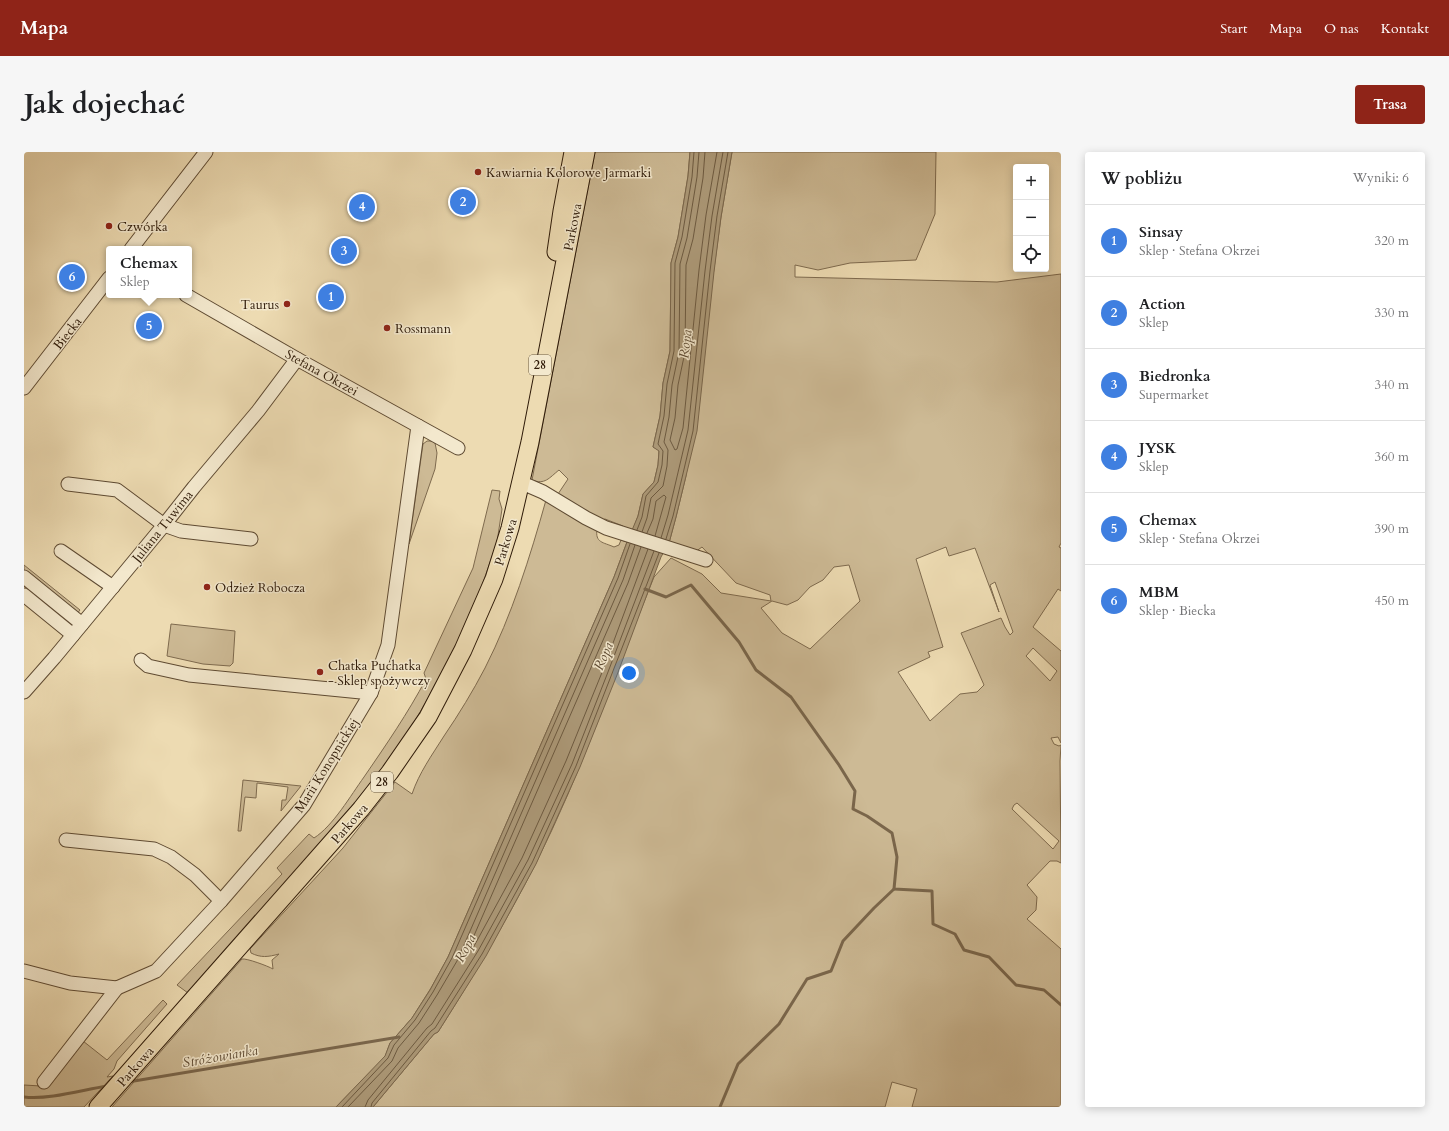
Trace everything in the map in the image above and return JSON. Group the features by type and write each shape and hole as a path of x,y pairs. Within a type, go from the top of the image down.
{"main road":[{"name":"Parkowa","path":"530,442 562,211 573,152"},
{"name":"Parkowa","path":"99,1106 361,809 410,744 428,717 463,650 494,579 510,528 530,442 586,152"}],"street":[{"path":"133,246 206,152"},
{"name":"Biecka","path":"24,388 106,282"},
{"name":"Stefana Okrzei","path":"191,298 297,359 458,448"},
{"name":"Juliana Tuwima","path":"24,692 113,587 194,486 258,411 297,359"},
{"name":"Marii Konopnickiej","path":"24,971 70,983 117,988 156,971 221,901 304,805 371,693 388,646 418,426"},
{"path":"520,482 544,492 586,518 606,528 706,560"},
{"path":"68,484 117,490 164,525 181,531 251,539"},
{"path":"62,551 113,587"},
{"path":"24,577 82,624"},
{"path":"24,595 73,635"},
{"path":"141,660 148,666 189,675 371,693"},
{"path":"66,840 154,850 171,857 195,875 221,901"},
{"path":"44,1082 117,988"}],"shaded area":[{"path":"595,152 690,152 688,176 678,237 671,263 670,351 663,383 660,416 653,447 659,450 658,465 654,482 643,494 638,516 632,532 624,529 623,526 605,519 600,521 558,494 568,479 559,470 547,480 540,482 532,480"},
{"path":"732,152 936,152 935,214 916,260 850,263 818,270 795,265 795,277 997,282 1061,274 1061,543 1059,547 1061,548 1061,591 1058,589 1033,627 1061,651 1061,743 1058,737 1051,738 1054,744 1059,746 1061,745 1061,863 1057,861 1050,861 1027,885 1037,897 1036,910 1027,919 1061,949 1061,1107 912,1107 917,1089 892,1082 885,1107 373,1107 434,1034 438,1032 464,991 513,907 535,865 568,794 598,722 654,577 671,558 702,574 721,593 771,601 770,595 736,583 702,547 695,552 669,543 686,476 721,217","holes":["946,547 949,556 975,548 999,612 990,585 995,582 1013,632 1010,635 1001,618 961,633 984,685 977,692 960,694 930,721 898,672 930,657 928,652 943,647 916,559","849,565 860,601 810,649 782,633 761,608 772,601 787,605 798,600 810,587 823,580 834,567","1033,648 1057,671 1050,681 1026,656","1017,803 1059,841 1053,849 1012,809"]},
{"path":"427,441 432,441 435,443 437,453 435,469 409,544 423,444"},
{"path":"492,490 500,491 499,499 502,509 497,542 478,597 445,669 409,731 376,778 356,802 188,993 177,985 282,874 277,868 309,834 314,838 321,833 335,818 412,704 426,679 424,673 473,568"},
{"path":"546,500 597,529 597,537 603,543 614,547 619,545 621,540 627,542 614,577 448,957 412,1018 390,1043 385,1057 336,1107 112,1107 242,959 257,962 273,969 272,960 279,954 268,956 255,955 251,953 250,949 343,848 395,782 412,794 422,771 471,694 495,648 520,586"},
{"path":"24,565 80,610 76,615 24,572"},
{"path":"171,624 235,631 233,663 230,666 203,664 167,656"},
{"path":"243,780 301,786 281,811 282,800 286,800 288,787 257,783 256,798 245,797 241,831 238,831"},
{"path":"163,1000 167,1004 117,1061 114,1069 107,1077 113,1076 84,1107 24,1107 24,1085 50,1085 50,1083 83,1041 107,1060"}],"water":[{"name":"Ropa","path":"690,152 732,152 721,217 714,272 697,431 669,543 661,557 617,675 580,767 536,864 486,956 438,1032 434,1034 373,1107 336,1107 385,1056 390,1043 412,1018 430,990 448,957 614,577 638,516 643,494 654,482 658,465 659,451 653,447 660,416 663,383 670,351 671,263 678,237 688,176"}],"waterway":[{"path":"645,589 666,597 691,585 739,642 756,670 791,697 839,765 855,791 853,809 867,816 892,833 897,857 894,889 932,891 933,924 955,934 964,950 989,957 1016,985 1044,990 1061,1005"},
{"path":"720,1107 738,1064 779,1024 807,979 831,971 843,941 894,889"},
{"name":"Stróżowianka","path":"128,1082 399,1037"},
{"name":"Stróżowianka","path":"24,1097 34,1098 55,1096 107,1086"}],"place":[{"name":"Kawiarnia Kolorowe Jarmarki","path":"478,172"},
{"name":"Action","path":"463,202"},
{"name":"JYSK","path":"362,207"},
{"name":"Czwórka","path":"109,226"},
{"name":"Biedronka","path":"344,251"},
{"name":"MBM","path":"72,277"},
{"name":"Sinsay","path":"331,297"},
{"name":"Taurus","path":"287,304"},
{"name":"Chemax","path":"149,326"},
{"name":"Rossmann","path":"387,328"},
{"name":"Odzież Robocza","path":"207,587"},
{"name":"Chatka Puchatka - Sklep spożywczy","path":"320,672"}]}
